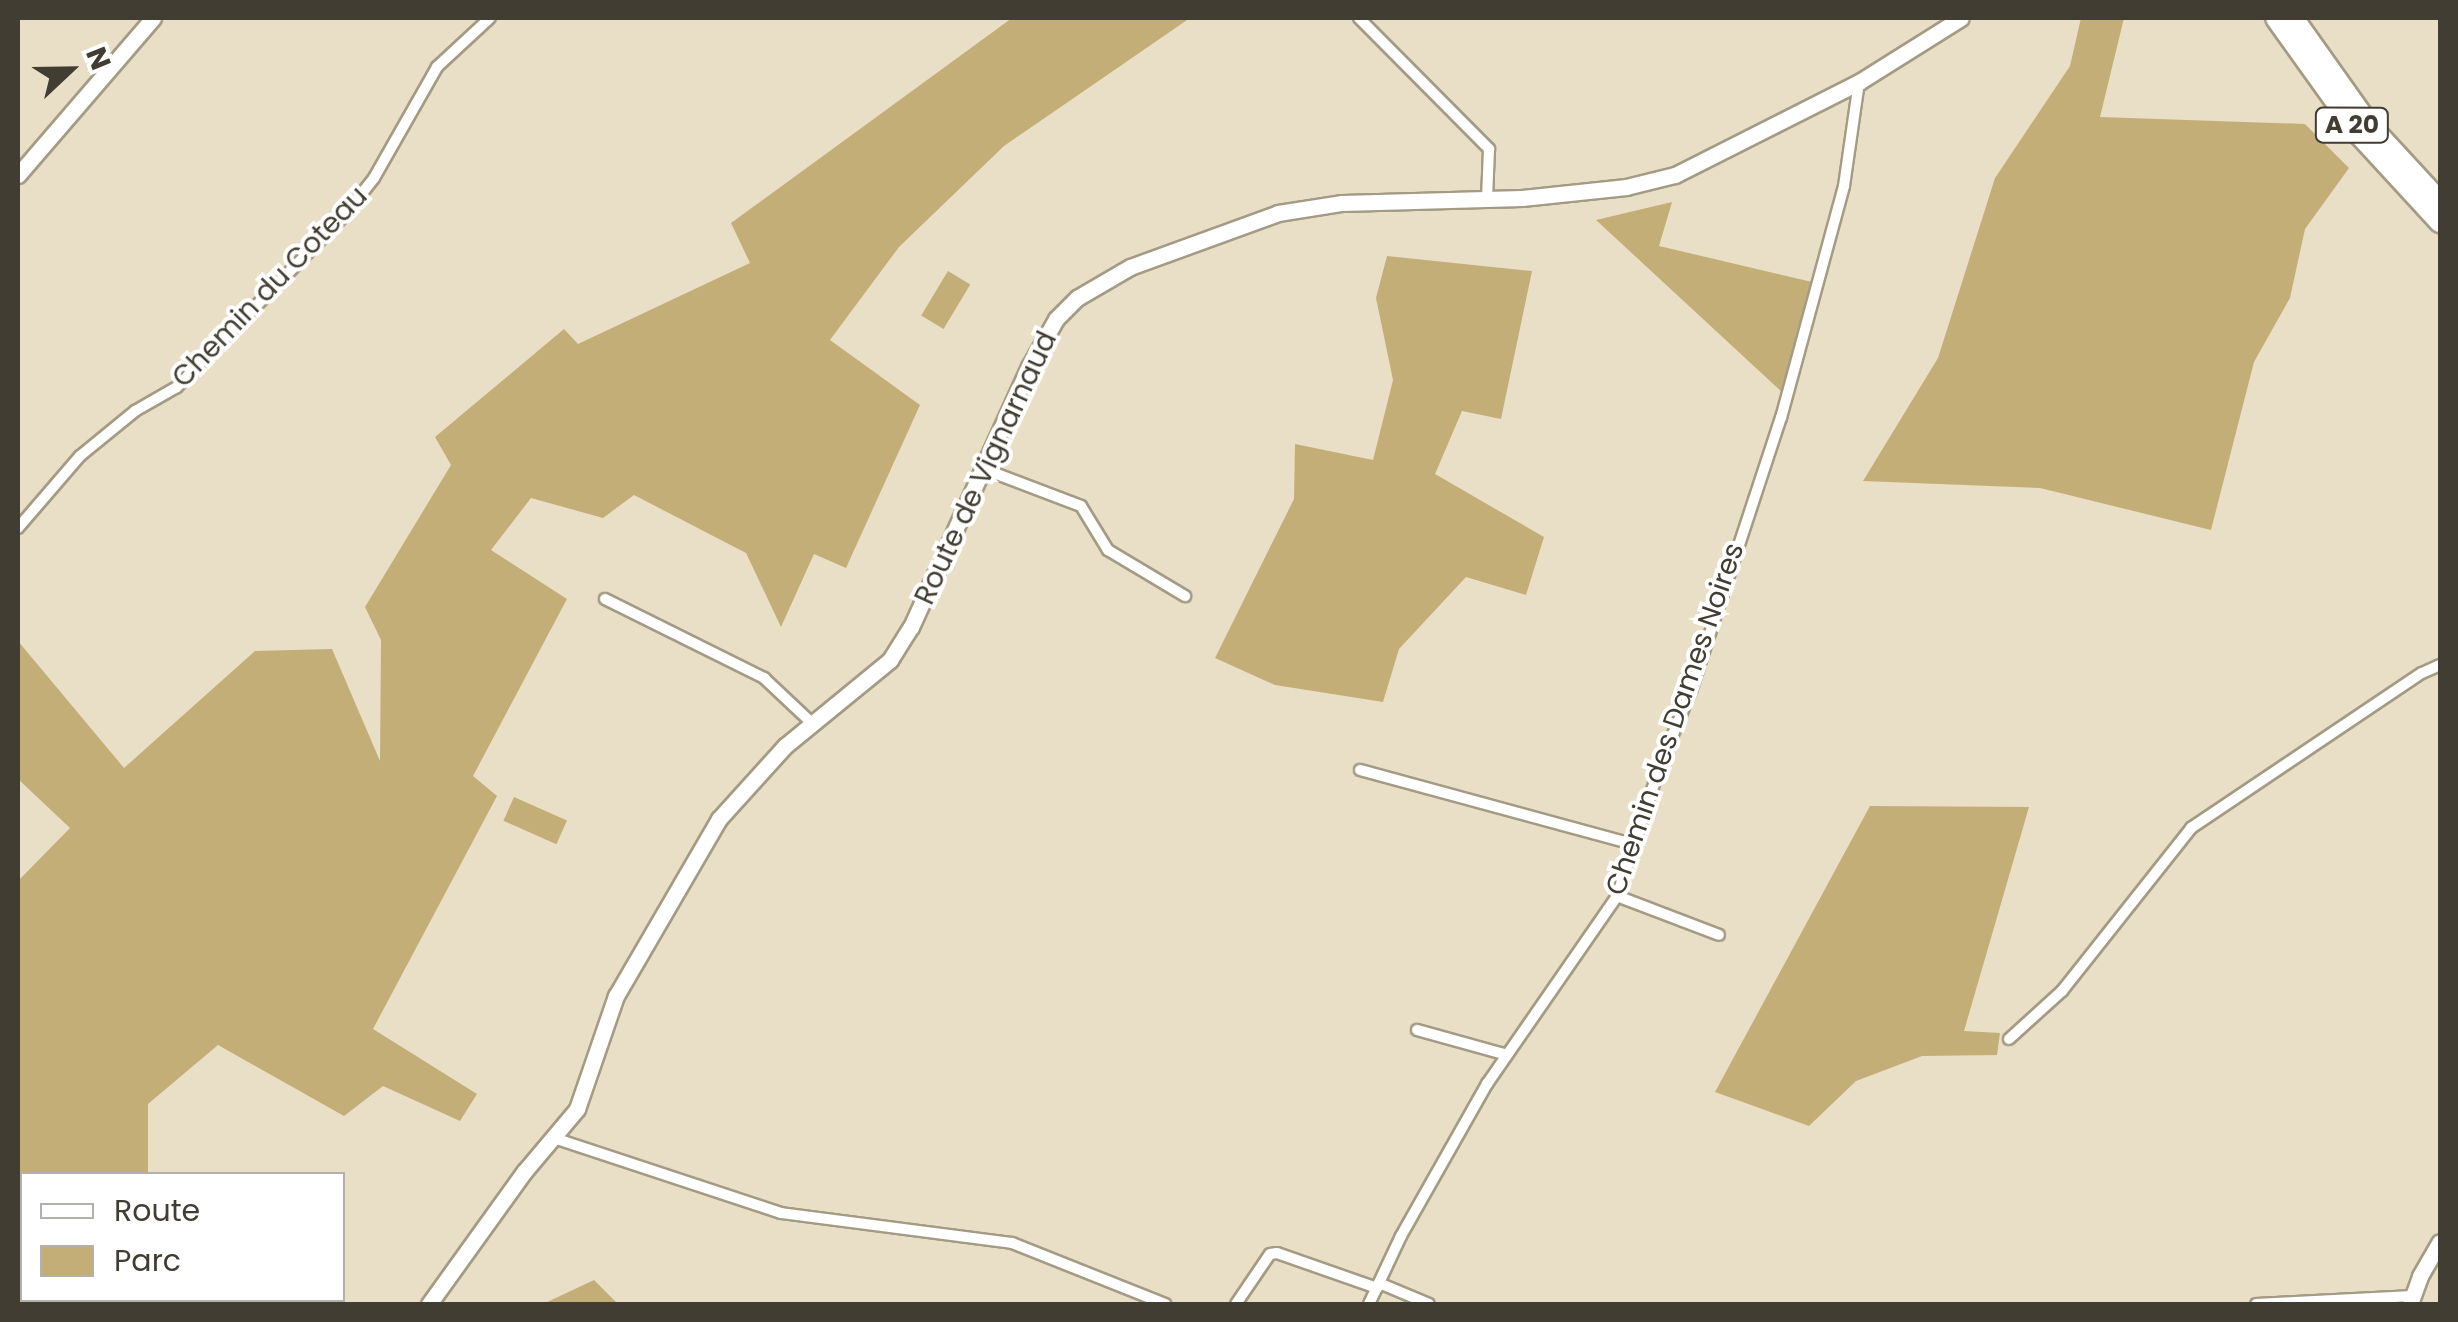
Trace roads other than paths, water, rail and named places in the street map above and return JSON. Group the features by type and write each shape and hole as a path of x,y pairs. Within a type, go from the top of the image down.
{"highway":[{"name":"A 20","path":"2276,18 2359,134 2440,222"},
{"name":"A 20","path":"2293,18 2369,125 2440,202"}],"street":[{"path":"18,175 152,18"},
{"name":"Chemin du Coteau","path":"18,528 80,456 136,411 186,379 344,216 374,178 437,68 490,18"},
{"path":"1359,18 1490,149 1487,198"},
{"name":"Route de Vignarnaud","path":"429,1304 583,1098 616,996 703,843 740,792 890,660 911,627 980,468 1056,319 1077,298 1106,278 1278,213 1342,204 1626,187 1675,175 1859,82 1960,18"},
{"name":"Chemin des Dames Noires","path":"1369,1304 1453,1140 1616,896 1692,688 1705,637 1781,418 1844,186 1859,82"},
{"path":"980,468 1080,506 1108,550 1185,596"},
{"path":"604,599 764,678 813,724"},
{"path":"2009,1039 2062,990 2192,828 2422,673 2440,665"},
{"path":"1360,770 1633,844"},
{"path":"1616,896 1719,935"},
{"path":"1418,1030 1507,1055"},
{"path":"554,1138 781,1213 1012,1243 1165,1304"},
{"path":"2256,1304 2412,1300 2440,1242"},
{"path":"1236,1304 1270,1254 1277,1253 1430,1304"}]}
